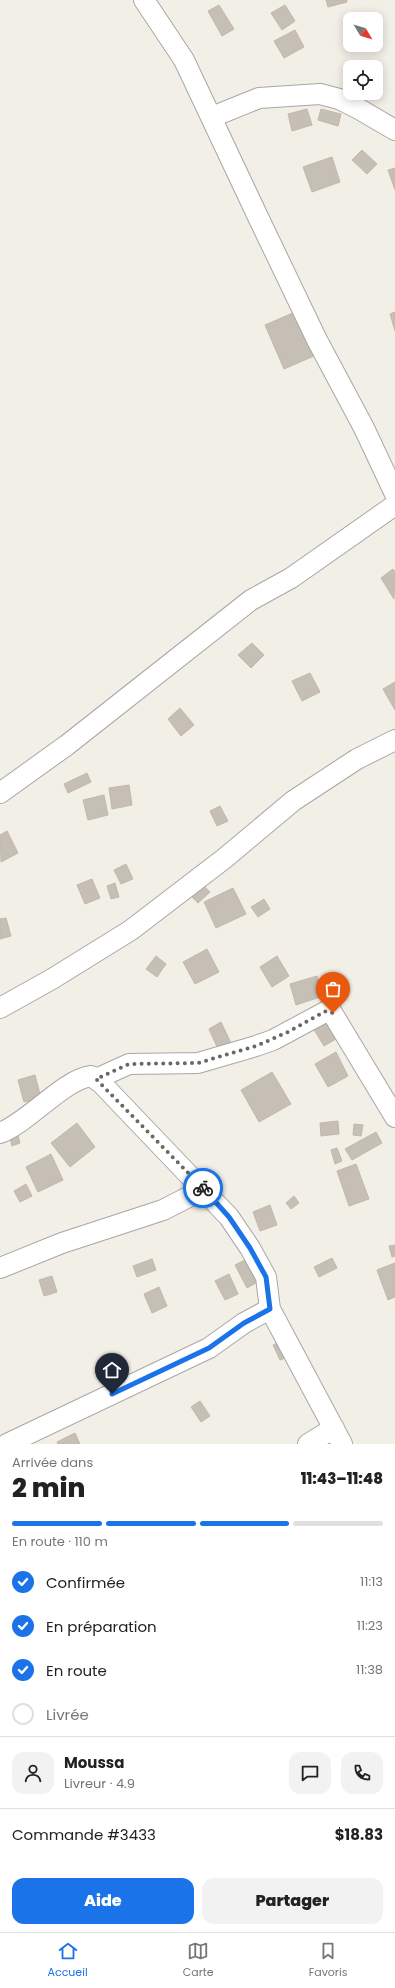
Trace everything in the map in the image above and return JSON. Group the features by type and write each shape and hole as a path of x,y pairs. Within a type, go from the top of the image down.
{"street":[{"path":"144,0 184,60 212,117 258,219 317,340 364,428 395,494"},
{"path":"212,117 259,98 320,94 339,99 395,130"},
{"path":"0,792 66,745 251,600 291,578 395,505"},
{"path":"0,1008 52,980 131,930 225,858 293,801 357,759 395,740"},
{"path":"96,1079 129,1064 198,1063 256,1046 288,1032 326,1011 331,1011 395,1117"},
{"path":"0,1133 11,1129 61,1091 84,1077 91,1076 96,1079 204,1188 229,1217 250,1248 266,1277 270,1309 338,1436 308,1444"},
{"path":"0,1268 62,1243 163,1210 204,1188"},
{"path":"7,1444 209,1348 244,1323 270,1309"}],"building":[{"path":"326,0 347,0 347,2 328,7"},
{"path":"219,5 234,29 222,36 208,11"},
{"path":"285,5 295,21 282,30 271,13"},
{"path":"295,30 304,47 284,58 274,41"},
{"path":"307,109 312,125 292,131 288,114"},
{"path":"321,109 341,114 338,126 318,120"},
{"path":"362,150 377,164 367,174 352,160"},
{"path":"332,157 340,182 312,192 303,167"},
{"path":"395,168 395,190 388,170"},
{"path":"302,309 321,353 284,369 265,325"},
{"path":"395,312 395,331 390,314"},
{"path":"393,569 395,572 394,599 381,578"},
{"path":"252,643 264,655 251,668 238,655"},
{"path":"310,673 320,692 302,701 292,681"},
{"path":"395,682 395,710 383,689"},
{"path":"180,708 194,725 181,736 168,719"},
{"path":"87,773 91,782 68,793 64,784"},
{"path":"129,785 132,805 112,809 109,788"},
{"path":"104,795 108,815 88,820 83,800"},
{"path":"220,806 228,821 217,826 210,811"},
{"path":"7,831 18,853 1,862 0,835"},
{"path":"126,864 133,879 121,884 114,870"},
{"path":"92,879 100,898 85,904 77,885"},
{"path":"115,883 119,897 111,899 107,886"},
{"path":"204,886 210,892 198,903 192,897"},
{"path":"233,888 246,914 216,928 204,902"},
{"path":"264,899 270,909 258,917 251,907"},
{"path":"6,918 11,936 0,939 0,919"},
{"path":"207,949 219,972 195,984 183,962"},
{"path":"156,956 166,964 157,977 146,969"},
{"path":"277,956 289,976 272,987 260,967"},
{"path":"317,976 323,996 296,1005 290,984"},
{"path":"331,1017 343,1035 324,1046 313,1028"},
{"path":"221,1022 231,1043 218,1049 209,1029"},
{"path":"336,1052 348,1076 328,1087 315,1064"},
{"path":"272,1072 291,1104 259,1122 241,1090"},
{"path":"35,1075 41,1098 24,1102 18,1080"},
{"path":"338,1121 339,1134 321,1136 320,1123"},
{"path":"77,1123 95,1147 70,1167 51,1143"},
{"path":"354,1124 363,1125 361,1136 353,1135"},
{"path":"16,1128 20,1143 12,1146 8,1130"},
{"path":"376,1132 382,1143 352,1160 345,1149"},
{"path":"337,1148 342,1161 335,1164 331,1150"},
{"path":"51,1154 63,1180 38,1192 26,1167"},
{"path":"356,1164 369,1199 349,1206 337,1171"},
{"path":"26,1184 32,1196 20,1202 14,1191"},
{"path":"294,1196 299,1203 291,1209 286,1203"},
{"path":"270,1205 277,1225 260,1231 253,1212"},
{"path":"395,1245 395,1256 392,1257 389,1246"},
{"path":"251,1257 263,1279 247,1288 235,1265"},
{"path":"332,1258 337,1268 319,1277 314,1267"},
{"path":"152,1259 156,1270 137,1277 133,1266"},
{"path":"395,1263 395,1297 388,1300 377,1270"},
{"path":"229,1274 238,1294 225,1300 215,1281"},
{"path":"52,1276 57,1292 44,1296 39,1280"},
{"path":"159,1287 167,1306 152,1313 144,1294"},
{"path":"284,1340 290,1356 280,1360 273,1345"},
{"path":"200,1401 210,1416 201,1422 191,1407"},
{"path":"75,1433 80,1444 58,1444 57,1442"}],"way so far":[{"path":"203,1188 96,1079 129,1064 198,1063 273,1040 326,1011 331,1011 333,1013"}],"route":[{"path":"112,1394 209,1348 244,1323 270,1309 266,1277 250,1248 229,1217 203,1188"}]}
